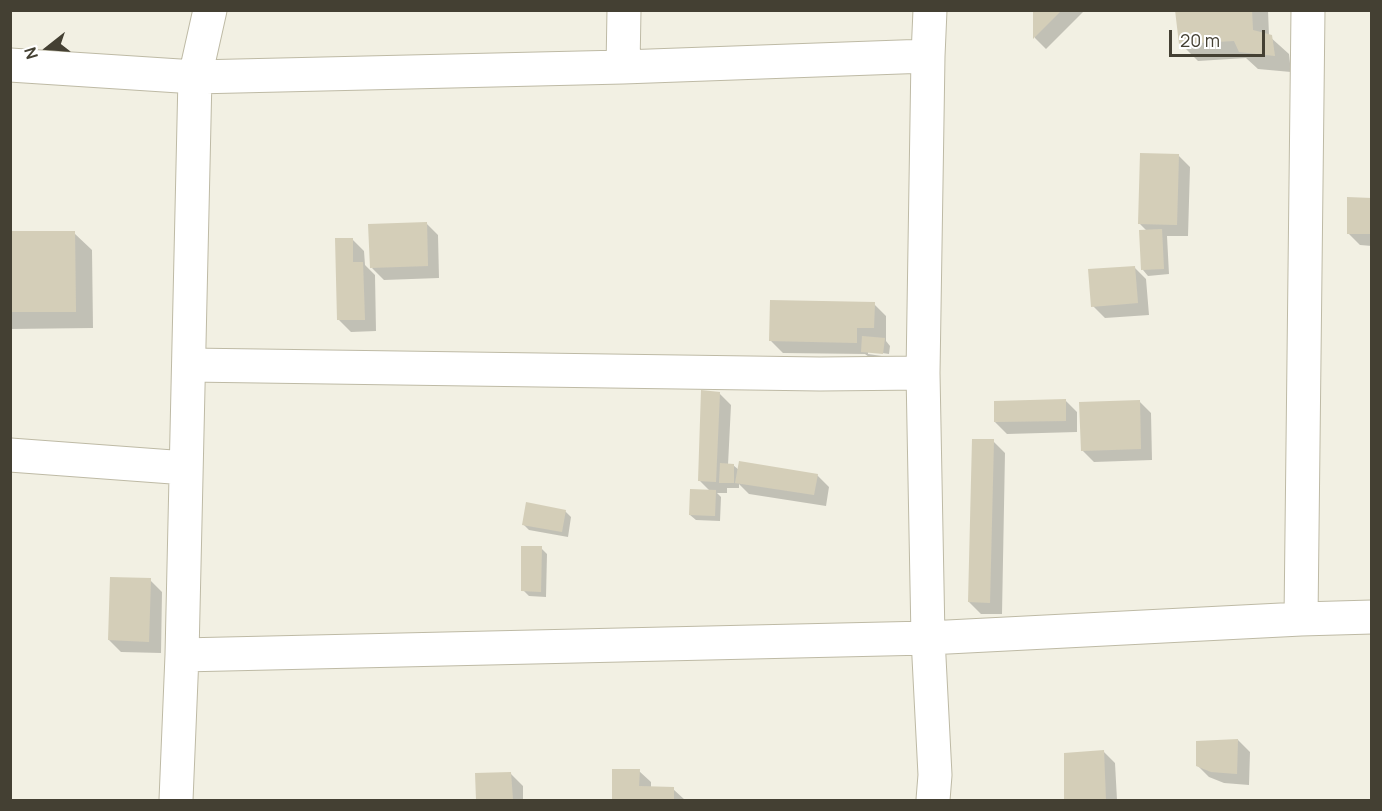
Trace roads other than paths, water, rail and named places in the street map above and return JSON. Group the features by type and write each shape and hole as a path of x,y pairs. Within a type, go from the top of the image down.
{"street":[{"path":"176,801 182,655 195,77 210,10"},
{"path":"622,67 624,10"},
{"path":"930,10 923,373 928,638 935,775 933,801"},
{"path":"1301,619 1308,10"},
{"path":"10,65 195,77 622,67 928,56"},
{"path":"189,365 820,374 923,373"},
{"path":"10,455 186,468"},
{"path":"182,655 928,638 1371,617"}]}
